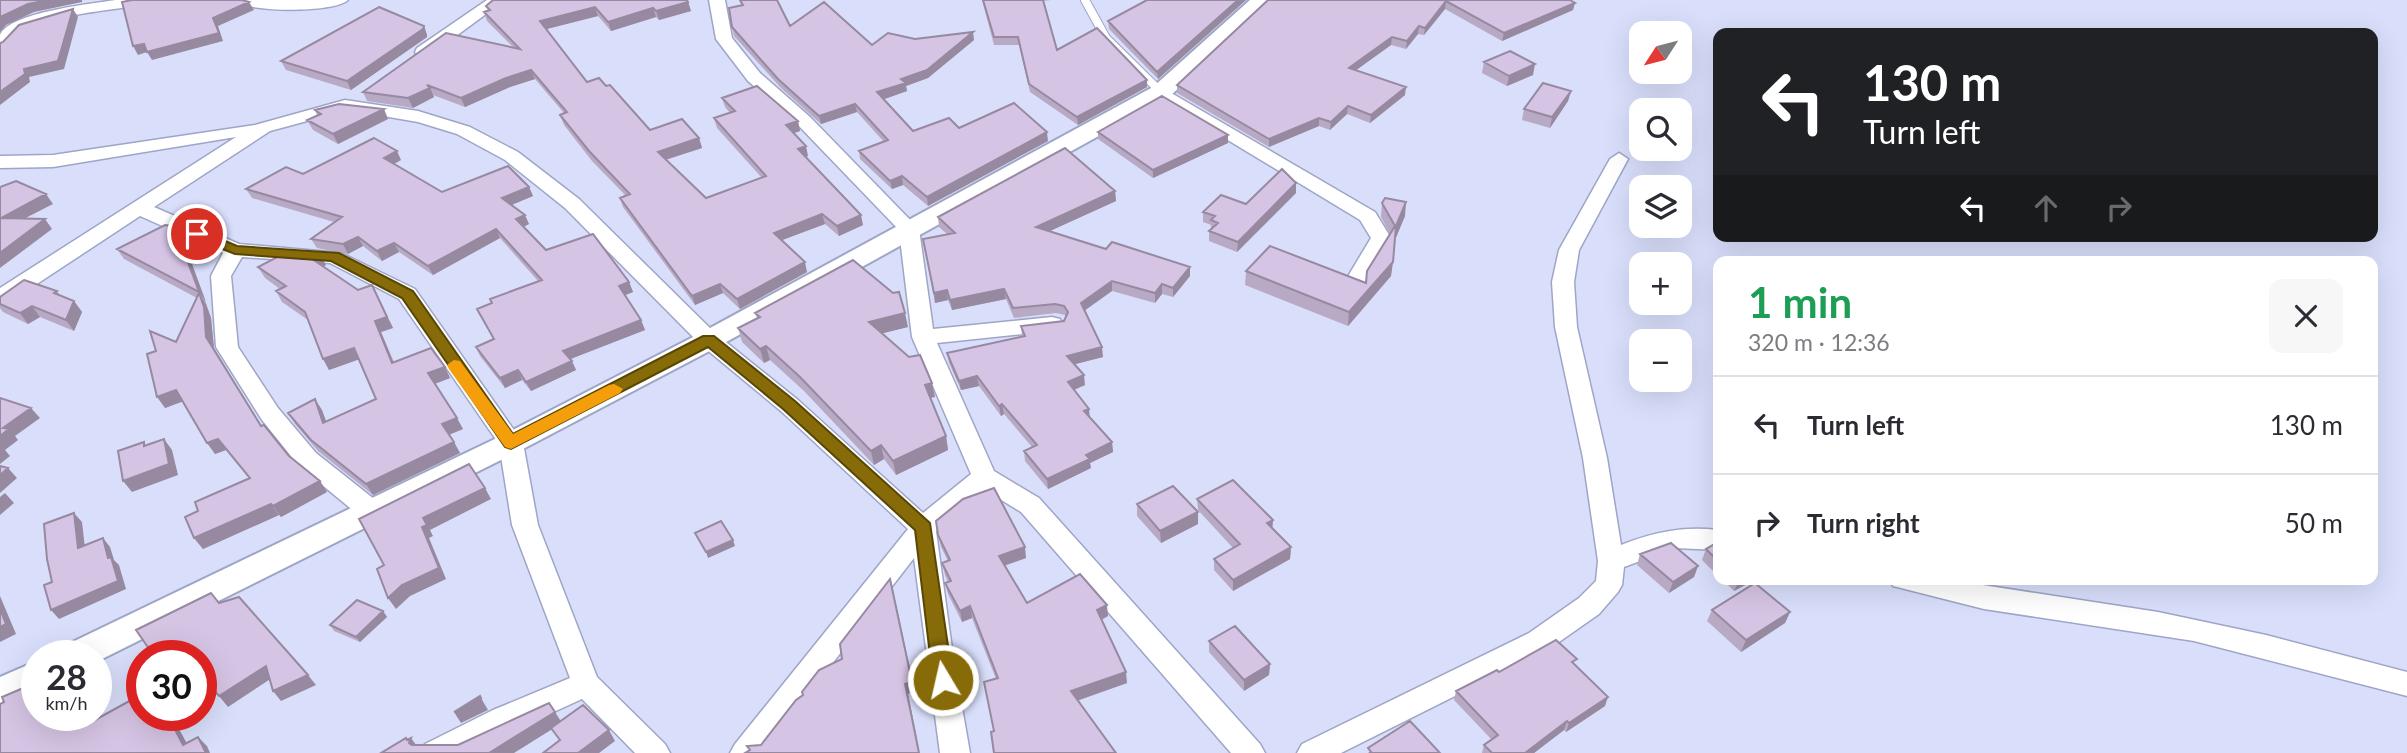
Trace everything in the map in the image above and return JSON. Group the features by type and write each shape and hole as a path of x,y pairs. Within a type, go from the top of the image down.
{"street":[{"path":"0,47 15,28 25,24 84,9 141,0"},
{"path":"241,0 276,6 305,6 340,0"},
{"path":"410,60 498,0"},
{"path":"717,0 724,39 754,78 804,121 909,229 923,337 984,477 1030,505 1250,753"},
{"path":"108,640 511,443 709,340 1161,92 1262,0"},
{"path":"0,162 53,161 264,127 344,106 366,91"},
{"path":"1161,92 1368,216 1381,238 1357,278"},
{"path":"344,106 408,114 477,137 532,170 585,214 634,268 709,340 789,405 923,528 939,656 955,753"},
{"path":"0,298 264,127"},
{"path":"1312,753 1539,641 1600,596 1609,585 1611,561 1595,458 1566,327 1563,282 1569,250 1619,159"},
{"path":"139,208 235,250 334,257 407,294 511,443 525,525 586,684 655,753"},
{"path":"235,250 220,276 227,347 271,414 307,459 370,510"},
{"path":"923,337 1056,323"},
{"path":"745,753 923,528 984,477"},
{"path":"1611,561 1658,541 1687,536 1713,539"},
{"path":"1930,585 2022,605 2123,617 2277,647 2407,684"},
{"path":"0,694 21,684"},
{"path":"435,753 503,719 586,684"}],"lane":[{"path":"1084,0 1106,38 1161,92"}],"building":[{"path":"0,0 49,0 28,4 0,17"},
{"path":"493,0 687,0 688,2 656,11 653,8 608,22 595,7 540,21 587,82 599,78 606,86 610,85 650,130 682,119 699,138 658,152 706,198 766,176 714,118 735,111 722,98 757,86 798,121 786,125 806,146 798,149 861,215 837,226 822,214 774,233 805,262 737,299 720,284 692,296 620,198 630,194 589,151 560,115 567,112 531,70 461,98 427,85 430,88 408,98 363,92 446,33 520,49 484,12 490,10 486,6"},
{"path":"740,0 777,0 790,26 824,2 872,45 888,33 915,39 973,32 927,70 901,79 906,83 877,92 913,131 949,118 959,128 1014,103 1047,132 927,197 902,176 890,181 859,151 888,140 855,104 819,116 778,79 732,27 729,8 743,5"},
{"path":"983,0 1043,0 1057,50 1097,28 1147,80 1077,117 1029,84 1018,37 994,37"},
{"path":"1147,0 1238,0 1157,72 1108,21"},
{"path":"1268,0 1570,0 1575,3 1504,33 1446,1 1425,28 1419,26 1407,41 1392,37 1349,68 1406,87 1371,115 1348,106 1331,122 1319,118 1269,139 1177,85"},
{"path":"122,2 249,2 213,18 219,33 147,52 144,44 133,46"},
{"path":"379,7 424,26 423,29 347,81 281,61"},
{"path":"73,9 58,61 24,69 25,74 0,92 0,43 19,25"},
{"path":"1510,51 1535,64 1509,76 1484,62"},
{"path":"1543,83 1571,91 1552,117 1524,109"},
{"path":"1162,96 1228,135 1153,170 1098,132"},
{"path":"339,104 384,109 333,134 307,120 321,114 315,110"},
{"path":"374,138 397,151 384,158 442,192 508,166 529,187 502,198 525,215 516,219 546,250 593,234 629,282 619,286 641,320 563,351 572,361 526,382 518,370 500,378 476,347 494,339 477,309 492,303 490,299 542,280 496,229 428,266 394,243 377,251 358,237 343,244 311,239 342,217 246,189 286,167 303,174"},
{"path":"1065,148 1115,191 1036,227 1106,249 1112,242 1190,267 1173,288 1162,284 1155,293 1112,281 1081,303 1102,347 1067,356 1084,375 1068,382 1089,409 1084,411 1112,442 1086,455 1090,459 1047,479 1024,451 1037,445 1002,404 999,406 977,376 959,381 947,353 1025,336 1021,326 1064,321 1068,312 1064,306 1055,304 1013,308 1004,289 950,300 947,290 934,293 923,239 955,233 938,217"},
{"path":"1282,169 1296,183 1238,242 1209,231 1218,223 1211,220 1215,216 1203,212 1221,195 1246,204"},
{"path":"16,181 46,194 1,218 45,219 0,253 0,187"},
{"path":"1385,198 1406,202 1396,226 1393,262 1349,312 1246,271 1270,246 1366,283 1367,271 1395,226 1382,203"},
{"path":"165,225 172,226 201,245 185,254 199,292 117,249"},
{"path":"287,252 320,255 312,259 358,290 372,285 387,317 375,321 392,363 431,348 445,367 428,373 457,418 442,424 454,442 366,484 311,440 288,413 315,399 323,423 376,399 354,348 323,359 305,312 276,291 286,286 258,267"},
{"path":"853,260 893,293 899,292 905,313 869,322 909,357 920,355 932,383 925,385 946,436 893,461 881,445 871,451 800,377 766,346 760,349 738,328 760,317 755,313"},
{"path":"24,280 57,291 54,293 74,301 66,320 32,306 20,313 0,304 0,297"},
{"path":"199,293 204,307 206,337 261,426 264,425 289,456 320,481 273,506 271,504 194,538 185,517 198,511 195,502 250,478 218,439 207,443 176,390 157,397 147,354 156,351 150,331 176,342"},
{"path":"0,398 31,408 3,428 9,429 0,436"},
{"path":"164,439 169,464 123,481 118,451 144,442 144,446"},
{"path":"469,464 485,488 423,518 427,525 422,527 439,568 402,585 388,598 377,569 384,565 359,519"},
{"path":"0,466 8,468 0,475"},
{"path":"1233,480 1273,520 1267,523 1291,547 1233,580 1214,559 1240,544 1197,499"},
{"path":"1173,486 1198,512 1160,531 1137,504"},
{"path":"994,488 1025,547 999,556 1027,603 1080,574 1107,605 1097,610 1126,672 1071,691 1116,753 994,753 991,732 994,731 984,682 998,678 970,606 960,611 945,583 951,581 942,563 950,560 938,535 936,521 963,499"},
{"path":"74,513 78,548 103,538 118,581 51,610 44,585 52,582 44,524"},
{"path":"721,521 733,540 706,552 695,533"},
{"path":"1671,543 1698,566 1673,582 1640,554"},
{"path":"1713,545 1713,556 1706,549"},
{"path":"890,579 912,682 905,684 919,753 745,753 750,750 747,746 761,745 796,700 803,695 802,692 819,670 842,659 840,644"},
{"path":"1752,585 1757,585 1790,612 1746,640 1712,610"},
{"path":"211,593 219,603 239,597 308,675 273,691 266,666 219,696 217,640 143,640 136,630"},
{"path":"357,600 383,611 356,637 330,625"},
{"path":"0,609 6,624 0,627"},
{"path":"1235,626 1270,664 1244,680 1209,641"},
{"path":"1556,640 1577,659 1572,662 1608,697 1569,723 1567,721 1525,753 1492,753 1484,745 1498,735 1456,691 1497,670 1499,672"},
{"path":"21,689 21,731 112,731 112,711 126,703 126,731 176,731 183,745 198,737 206,753 0,753 0,704 4,702 2,697"},
{"path":"480,696 481,698 454,712"},
{"path":"549,703 555,712 489,753 381,753 406,738 411,738 409,743 412,745 458,745"},
{"path":"583,705 609,730 578,753 543,753 560,740 551,728"},
{"path":"1410,721 1440,753 1369,753 1371,752 1368,748"}],"slow traffic":[{"path":"454,365 511,443 614,389"}],"route":[{"path":"197,234 235,250 334,257 407,294 511,443 709,340 789,405 923,528 943,680"}]}
